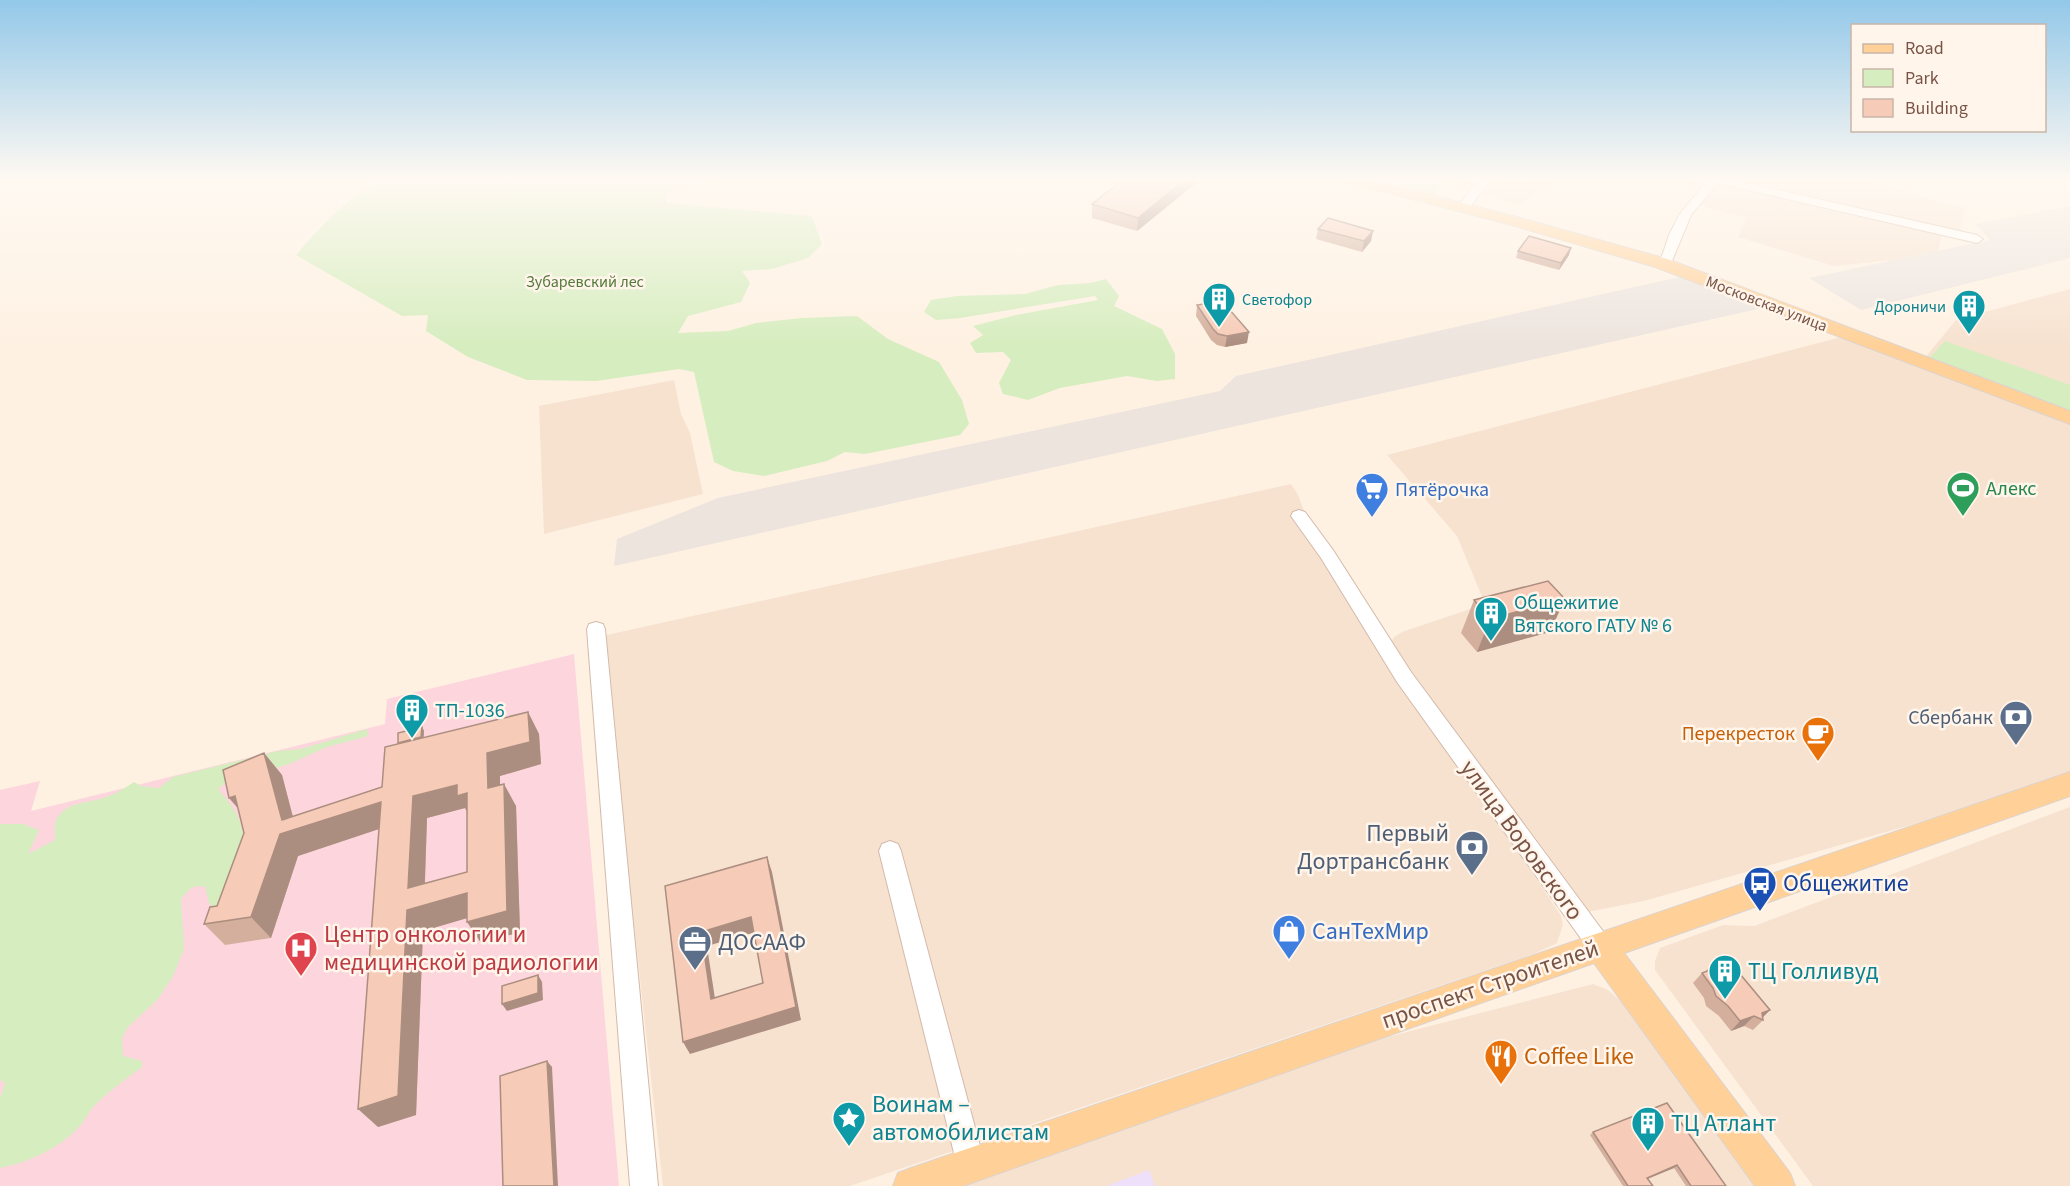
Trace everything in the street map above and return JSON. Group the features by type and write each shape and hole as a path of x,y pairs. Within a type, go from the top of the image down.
{"main road":[{"name":"Московская улица","path":"1561,235 1661,263 2070,418"},
{"name":"проспект Строителей","path":"910,1186 2070,784"},
{"name":"улица Воровского","path":"1600,946 1777,1186"}],"street":[{"path":"1661,263 1668,258 1673,235"},
{"path":"1961,235 1977,239"},
{"name":"улица Воровского","path":"1299,516 1328,554 1398,669 1600,946"},
{"path":"596,629 644,1186"},
{"path":"890,851 971,1165"}],"shaded area":[{"path":"1942,235 1938,251 1894,260 1834,266 1738,237"},
{"path":"1986,235 2070,235 2070,258 1861,310 1809,278 1990,240"},
{"path":"1684,276 1762,308 614,566 617,539 718,498 1220,391 1236,376"},
{"path":"2070,289 2070,414 1924,359 1956,320"},
{"path":"1845,336 2070,421 2070,773 1914,824 1644,901 1587,912 1576,903 1391,642 1402,632 1485,604 1457,536 1387,455"},
{"path":"674,380 681,414 690,433 703,494 544,534 539,406"},
{"path":"1291,484 1297,493 1327,568 1442,734 1561,916 1563,925 1557,943 1536,953 850,1186 663,1186 602,636"},
{"name":"Центр онкологии и медицинской радиологии","path":"574,654 619,1186 0,1186 0,790 40,781 31,811 385,724 387,699"},
{"path":"2070,807 2070,1186 1813,1186 1655,970 1655,961 1660,948 1723,925 1754,926"},
{"path":"1593,984 1608,990 1621,1001 1754,1186 963,1186 1368,1042"},
{"path":"1149,1170 1155,1186 1107,1186"}],"green space":[{"name":"Зубаревский лес","path":"314,235 819,235 822,244 808,258 772,269 742,271 750,283 741,302 688,316 678,333 728,331 756,323 802,318 857,316 888,339 939,362 962,400 969,424 960,435 865,454 845,452 827,461 764,476 733,471 714,462 694,372 679,369 596,381 527,380 468,357 426,331 428,315 402,316 296,255"},
{"path":"1106,279 1119,296 1114,306 1162,329 1175,354 1175,379 1157,381 1127,376 1060,388 1028,400 1003,394 999,383 1011,360 1003,352 976,353 970,343 983,335 973,326 1016,315 1098,300 1095,296 960,318 936,320 924,312 931,300 957,296 1025,294 1058,285 1090,283"},
{"path":"1945,341 2070,385 2070,412 1928,359"},
{"path":"367,729 368,736 327,747 289,764 266,771 238,774 218,789 236,812 241,823 243,851 238,874 224,920 209,903 205,886 192,887 181,899 184,949 173,976 158,999 128,1027 122,1038 123,1056 142,1061 142,1067 100,1100 70,1136 32,1158 0,1168 0,1098 5,1083 0,1080 0,824 23,824 39,830 28,854 55,840 55,823 59,815 69,807 109,796 134,782 141,786 159,788 173,777 278,751 301,749"}],"building":[{"path":"1342,235 1369,235 1364,241"},
{"path":"1529,236 1571,248 1561,263 1518,251"},
{"path":"1222,301 1249,332 1227,336 1218,334 1197,305"},
{"path":"1548,581 1565,599 1490,619 1474,600"},
{"path":"528,712 530,742 487,753 488,788 504,784 507,911 467,922 467,893 407,910 398,1096 358,1109 381,802 280,834 251,917 204,924 210,907 217,906 244,833 235,796 229,798 223,770 264,753 282,820 382,787 385,747","holes":["457,785 457,796 467,793 467,872 408,888 413,796"]},
{"path":"422,727 421,737 398,743 398,733"},
{"name":"ДОСААФ","path":"767,857 796,1007 683,1042 665,886","holes":["751,917 763,983 711,999 701,932"]},
{"path":"1715,960 1725,964 1730,962 1770,1010 1762,1013 1763,1020 1754,1016 1740,1021 1716,996 1702,973 1715,968"},
{"path":"538,975 538,993 502,1004 502,986"},
{"path":"547,1061 554,1186 503,1186 500,1076"},
{"name":"ТЦ Атлант","path":"1667,1103 1726,1186 1691,1186 1677,1165 1647,1178 1653,1186 1628,1186 1593,1132"}],"place":[{"name":"Светофор","path":"1219,328"},
{"name":"Дороничи","path":"1969,335"},
{"name":"Алекс","path":"1963,517"},
{"name":"Пятёрочка","path":"1372,518"},
{"name":"Общежитие Вятского ГАТУ № 6","path":"1491,642"},
{"name":"ТП-1036","path":"412,739"},
{"name":"Сбербанк","path":"2016,746"},
{"name":"Перекресток","path":"1818,762"},
{"name":"Первый Дортрансбанк","path":"1472,876"},
{"name":"Общежитие","path":"1760,912"},
{"name":"СанТехМир","path":"1289,960"},
{"name":"ДОСААФ","path":"695,971"},
{"name":"Центр онкологии и медицинской радиологии","path":"301,977"},
{"name":"ТЦ Голливуд","path":"1725,1000"},
{"name":"Coffee Like","path":"1501,1085"},
{"name":"Воинам – автомобилистам","path":"849,1147"},
{"name":"ТЦ Атлант","path":"1648,1152"}]}
